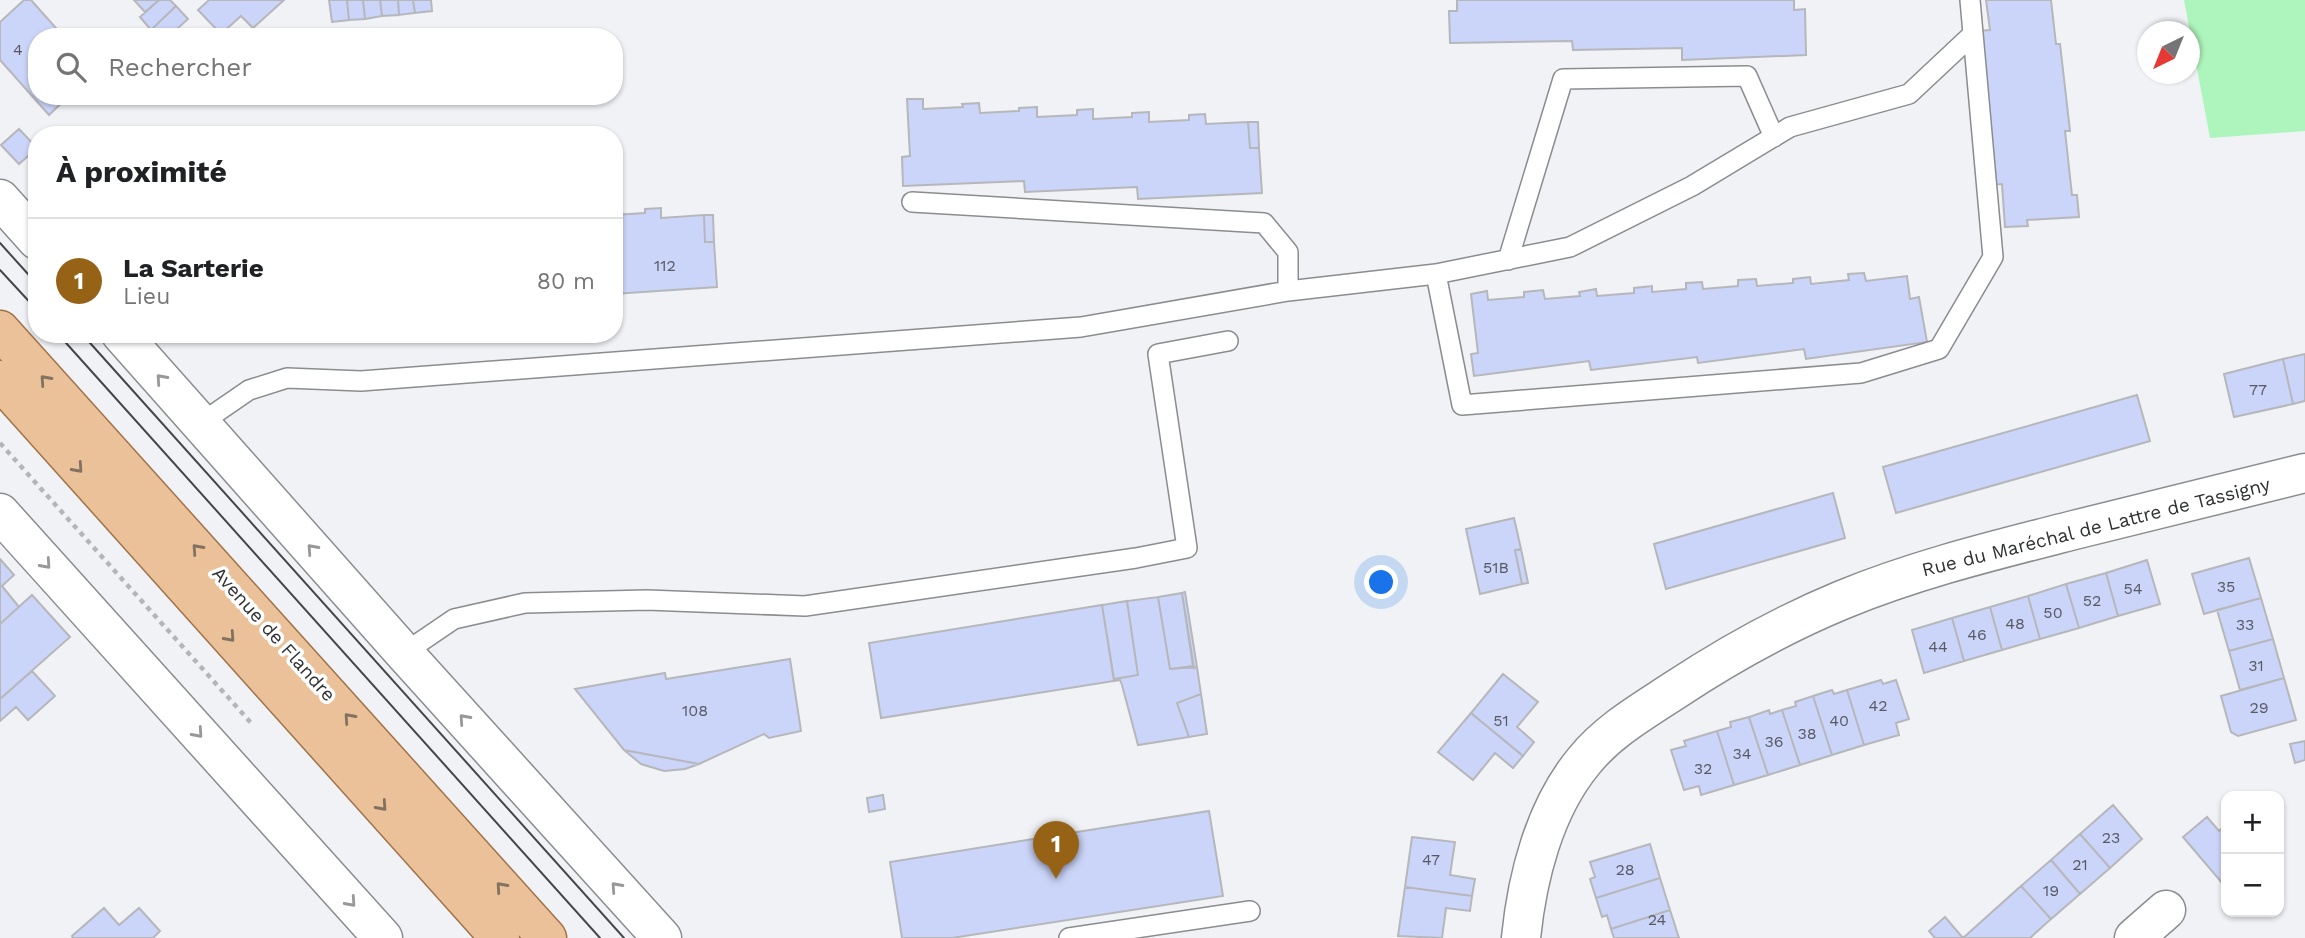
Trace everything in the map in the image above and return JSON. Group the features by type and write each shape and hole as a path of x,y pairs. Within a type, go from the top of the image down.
{"main road":[{"name":"Avenue de Flandre","path":"0,330 547,938"},
{"name":"Avenue de Flandre","path":"0,380 500,938"}],"street":[{"path":"0,199 28,230"},
{"path":"129,343 662,938"},
{"name":"Rue du Maréchal de Lattre de Tassigny","path":"1521,938 1531,877 1543,841 1555,811 1583,762 1623,724 1717,663 1841,600 1931,568 2303,480"},
{"path":"0,513 383,938"},
{"path":"2134,938 2166,909"}],"lane":[{"path":"1436,274 1462,405 1861,373 1939,349 1993,257 1970,0"},
{"path":"201,424 249,390 288,378 361,381 1067,328 1288,291 1436,274 1570,247 1692,186 1790,127 1909,94 1973,34"},
{"path":"1508,260 1563,79 1747,76 1774,137"},
{"path":"912,202 1264,223 1288,252 1288,291"},
{"path":"404,653 454,619 525,603 647,600 805,606 1136,558 1187,548 1158,354 1228,341"},
{"path":"1069,938 1250,911"}],"path":[{"path":"0,443 259,732"}],"green space":[{"path":"2184,0 2305,0 2305,131 2210,138 2200,84 2200,21 2188,21"}],"building":[{"path":"24,0 31,0 56,28 28,28 28,91 0,60 0,22"},
{"path":"134,0 159,0 145,12"},
{"path":"159,0 170,0 176,6 153,28 149,28 140,17"},
{"path":"209,0 284,0 253,28 241,16 228,28 215,28 198,10"},
{"path":"329,0 347,0 349,20 332,22"},
{"path":"347,0 363,0 365,19 349,20"},
{"path":"363,0 380,0 382,16 365,19"},
{"path":"380,0 398,0 399,15 382,16"},
{"path":"398,0 413,0 415,13 399,15"},
{"path":"413,0 431,0 432,11 415,13"},
{"path":"1457,0 1794,0 1794,10 1805,9 1806,55 1682,60 1682,48 1573,50 1572,41 1450,43 1449,11 1457,11"},
{"path":"1986,0 2051,0 2056,44 2060,44 2070,131 2065,131 2072,195 2077,195 2079,217 2027,220 2028,226 2005,227 2002,184 1992,185 1977,31 1990,30"},
{"path":"176,6 188,19 178,28 153,28"},
{"path":"907,99 923,99 923,109 963,107 962,104 979,103 980,113 1037,107 1037,117 1077,115 1077,110 1093,109 1093,119 1132,117 1132,113 1149,112 1149,122 1189,120 1189,115 1205,114 1206,124 1248,122 1250,148 1259,148 1262,193 1138,199 1137,187 1025,192 1024,181 903,186 902,157 910,156"},
{"path":"40,105 60,105 49,115"},
{"path":"1248,122 1258,122 1259,148 1250,148"},
{"path":"19,129 28,138 28,156 19,164 1,145"},
{"path":"661,208 661,218 704,215 705,242 714,242 717,287 623,293 623,214 645,213 645,209"},
{"path":"704,215 713,215 714,242 705,242"},
{"path":"1864,273 1866,281 1907,276 1910,299 1919,297 1927,342 1806,359 1804,349 1698,363 1697,357 1591,370 1589,361 1474,376 1471,354 1478,353 1471,294 1487,291 1488,300 1524,297 1524,292 1543,290 1545,299 1580,296 1579,292 1596,289 1597,296 1634,293 1634,288 1652,286 1652,292 1686,289 1686,283 1702,282 1703,289 1738,286 1738,280 1756,279 1757,286 1793,283 1793,279 1810,277 1811,284 1849,280 1848,274"},
{"path":"2305,354 2305,401 2293,404 2283,359"},
{"path":"2283,359 2293,404 2234,417 2224,374"},
{"path":"2137,395 2150,441 1896,513 1883,467"},
{"path":"1833,493 1845,538 1666,589 1654,544"},
{"path":"1514,518 1521,549 1515,550 1522,584 1480,594 1466,529"},
{"path":"1521,549 1528,583 1522,584 1515,550"},
{"path":"2249,558 2261,598 2204,614 2192,574"},
{"path":"0,559 14,575 2,586 19,607 0,624"},
{"path":"2147,560 2160,604 2118,616 2106,573"},
{"path":"2106,573 2118,616 2079,628 2066,584"},
{"path":"2066,584 2079,628 2040,639 2028,596"},
{"path":"1185,592 1197,667 1194,668 1182,593"},
{"path":"1182,593 1193,666 1170,669 1158,597"},
{"path":"32,595 70,637 0,699 0,624"},
{"path":"2028,596 2040,639 2002,650 1990,607"},
{"path":"1158,597 1170,669 1197,667 1201,694 1177,703 1189,737 1138,745 1122,685 1120,680 1114,679 1138,675 1127,601"},
{"path":"2261,598 2273,639 2229,651 2217,610"},
{"path":"1127,601 1138,675 1114,679 1102,605"},
{"path":"1102,605 1114,681 881,718 869,643"},
{"path":"1990,607 2002,650 1964,661 1952,618"},
{"path":"1952,618 1964,661 1924,673 1912,630"},
{"path":"2273,639 2284,678 2240,690 2229,651"},
{"path":"790,659 801,731 769,738 764,734 699,764 624,750 575,689 665,673 666,679"},
{"path":"32,671 55,696 28,720 16,707 0,721 0,699"},
{"path":"1503,674 1538,702 1517,727 1534,742 1523,756 1471,713"},
{"path":"2284,678 2296,720 2238,736 2231,732 2221,696"},
{"path":"1881,680 1883,684 1896,680 1909,719 1896,723 1899,735 1864,745 1847,690"},
{"path":"1832,690 1834,694 1847,690 1864,745 1832,755 1813,696"},
{"path":"1201,694 1207,734 1189,737 1177,703"},
{"path":"1813,696 1832,755 1800,765 1782,710 1796,706 1795,702"},
{"path":"1769,710 1770,714 1782,710 1800,765 1768,775 1749,717"},
{"path":"1471,713 1523,756 1513,768 1495,753 1473,780 1438,752"},
{"path":"1749,717 1768,775 1734,785 1717,731 1731,727 1730,722"},
{"path":"1717,731 1734,785 1701,795 1699,786 1684,790 1671,750 1686,746 1684,741"},
{"path":"2305,741 2305,760 2295,763 2290,744"},
{"path":"624,750 699,764 685,769 664,771 641,764"},
{"path":"883,795 885,809 869,812 867,798"},
{"path":"2113,805 2142,839 2110,868 2080,834"},
{"path":"1209,811 1223,896 952,938 902,938 890,862"},
{"path":"2207,817 2219,831 2221,829 2221,882 2183,837"},
{"path":"2080,834 2110,868 2080,894 2051,860"},
{"path":"1412,837 1455,842 1450,875 1475,879 1472,896 1405,887"},
{"path":"1650,844 1660,878 1596,898 1590,879 1595,877 1590,862"},
{"path":"2051,860 2080,894 2051,919 2021,886"},
{"path":"1660,878 1670,910 1611,929 1607,915 1602,917 1596,898"},
{"path":"2021,886 2051,919 2030,938 1963,938"},
{"path":"1405,887 1472,896 1470,911 1446,908 1442,938 1398,936"},
{"path":"104,908 119,925 139,908 160,931 153,938 73,938 72,936"},
{"path":"1670,910 1679,938 1614,938 1611,929"},
{"path":"1945,917 1963,938 1935,938 1929,931"}],"tram line":[{"path":"0,243 28,274"},
{"path":"0,270 28,300"},
{"path":"66,343 600,938"},
{"path":"90,343 624,938"}],"place":[{"name":"La Sarterie","path":"1056,879"}]}
